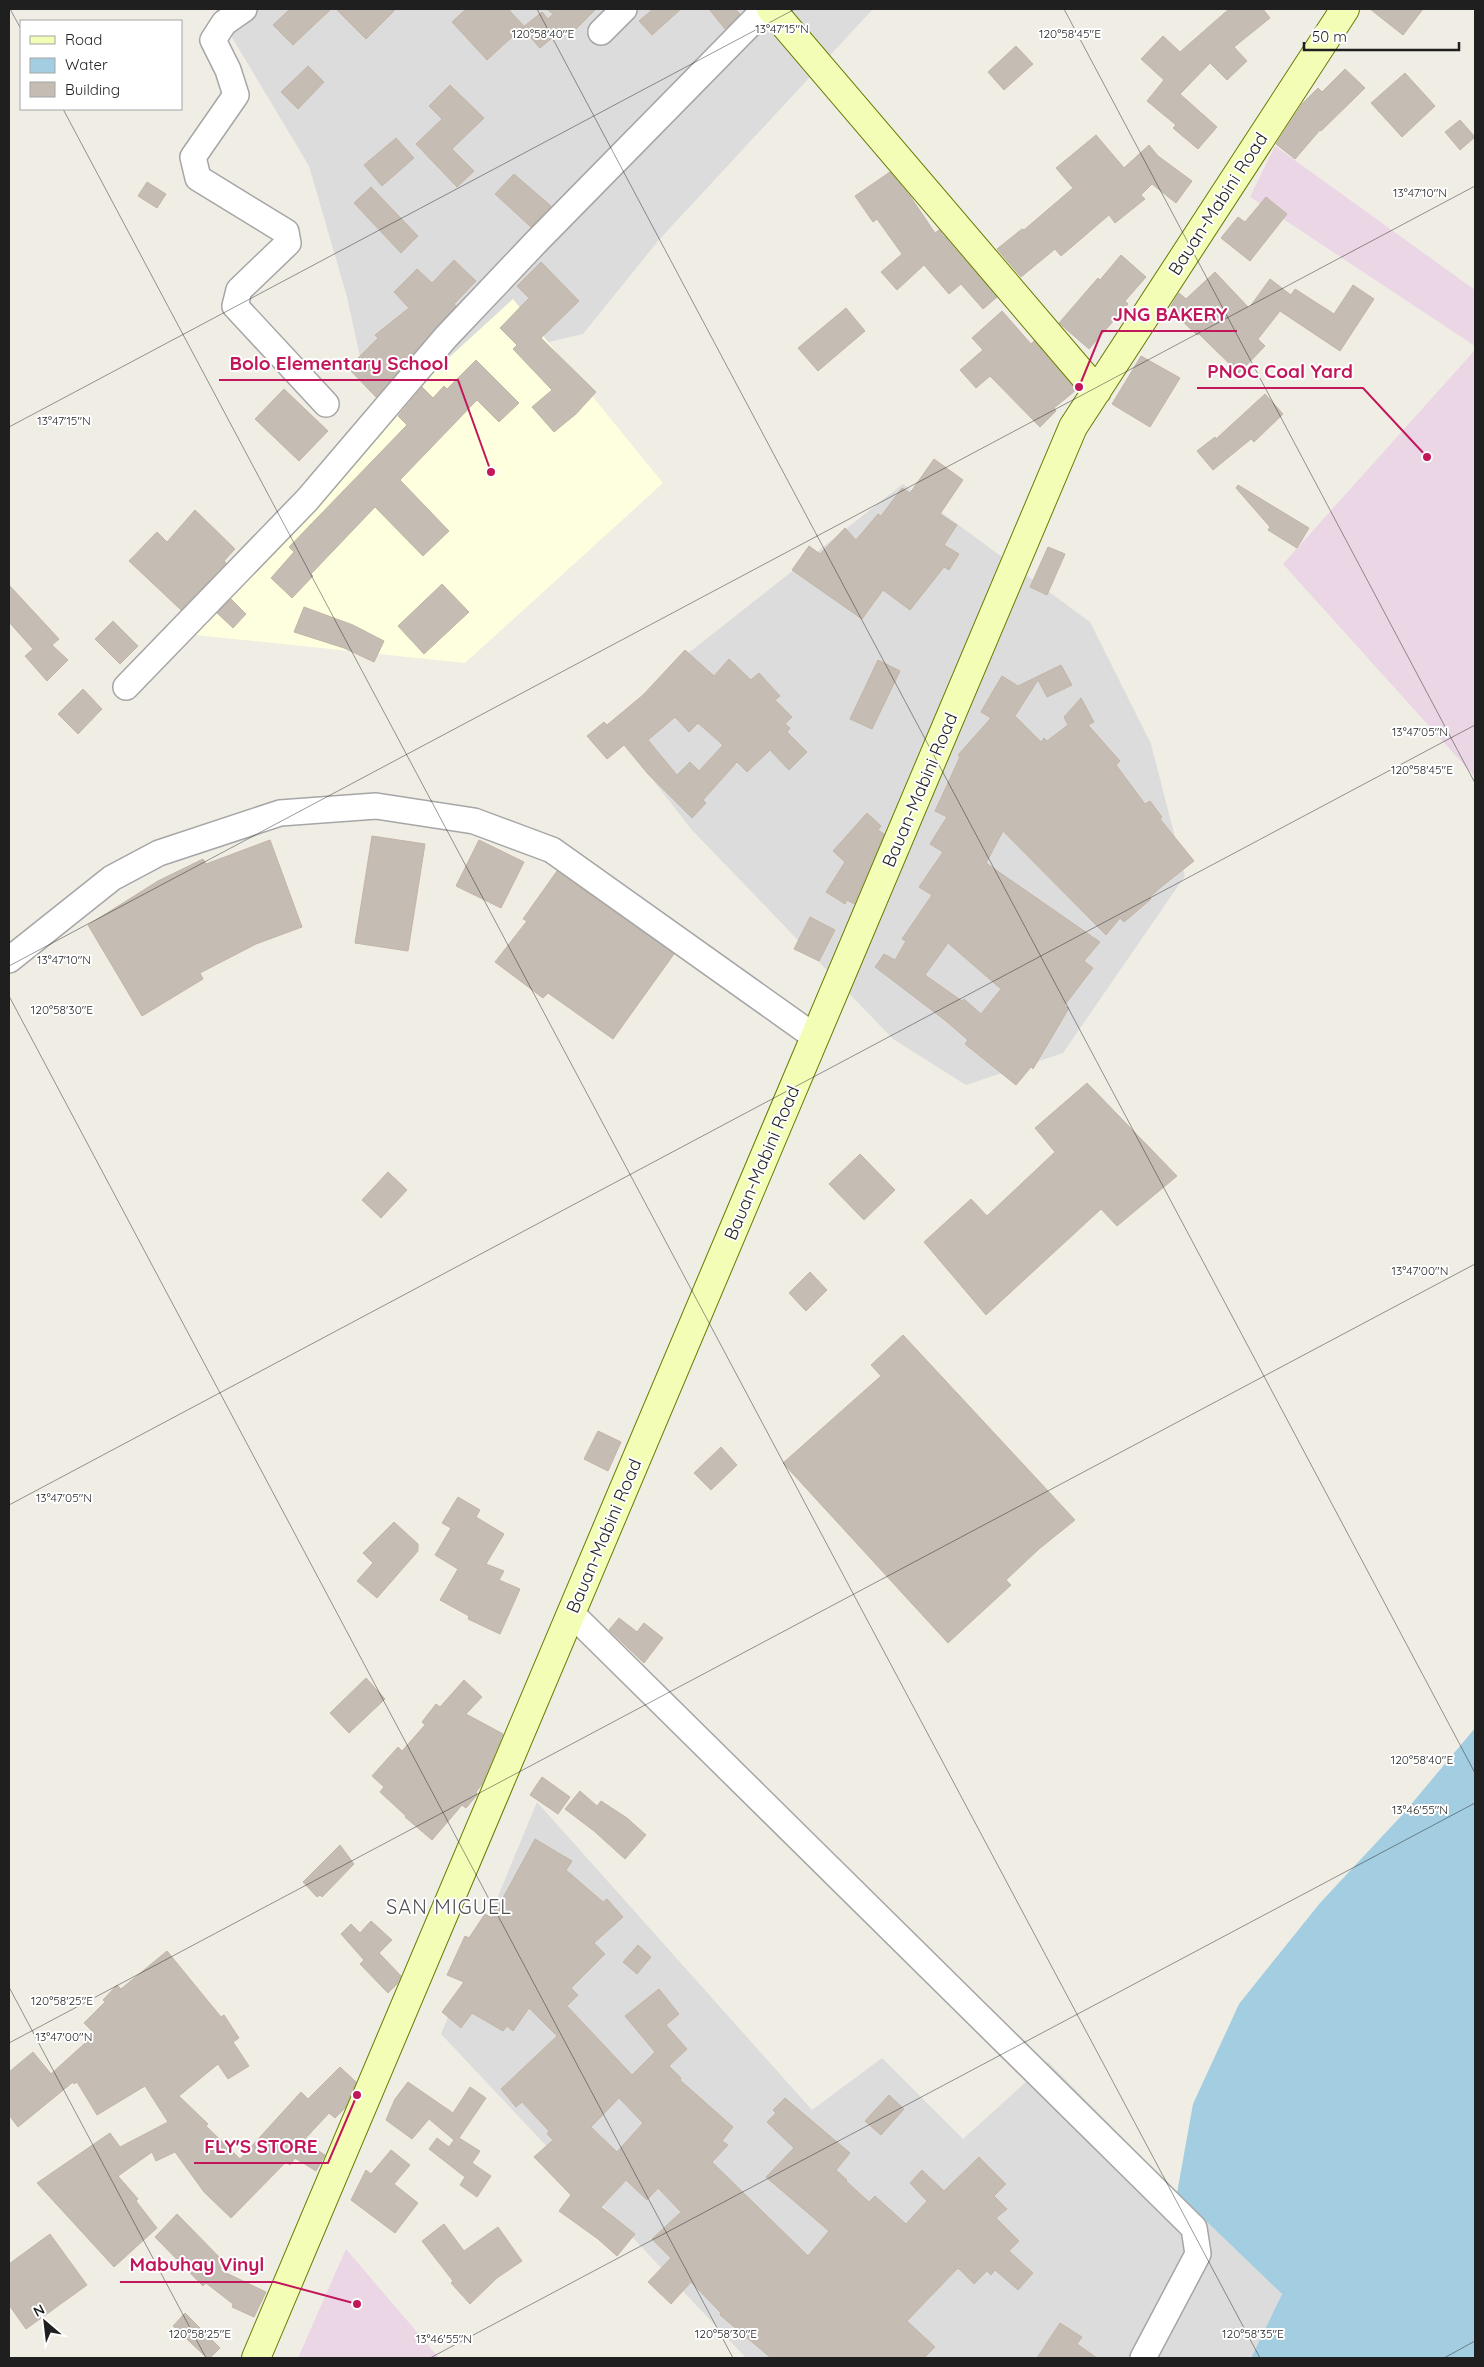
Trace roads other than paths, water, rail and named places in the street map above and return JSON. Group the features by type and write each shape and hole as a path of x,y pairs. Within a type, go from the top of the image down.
{"main road":[{"path":"771,9 1097,391"},
{"name":"Bauan-Mabini Road","path":"256,2358 1073,427 1345,9"}],"street":[{"path":"244,9 224,23 213,40 228,70 236,95 193,157 198,178 286,232 288,243 238,290 234,306 326,404"},
{"path":"601,32 624,9"},
{"path":"126,687 307,500 446,337 543,234 765,9"},
{"path":"9,960 112,878 159,853 280,813 376,806 474,821 552,850 815,1037"},
{"path":"571,1613 1194,2228 1198,2254 1142,2358"}],"water":[{"path":"1475,1728 1475,2358 1251,2358 1282,2294 1177,2193 1193,2104 1239,2004 1320,1903 1403,1814"}],"place":[{"name":"JNG BAKERY","path":"1079,387"},
{"name":"PNOC Coal Yard","path":"1427,457"},
{"name":"Bolo Elementary School","path":"491,472"},
{"name":"FLY'S STORE","path":"357,2095"},
{"name":"Mabuhay Vinyl","path":"357,2304"}],"district":[{"name":"SAN MIGUEL","path":"449,1907"}]}
